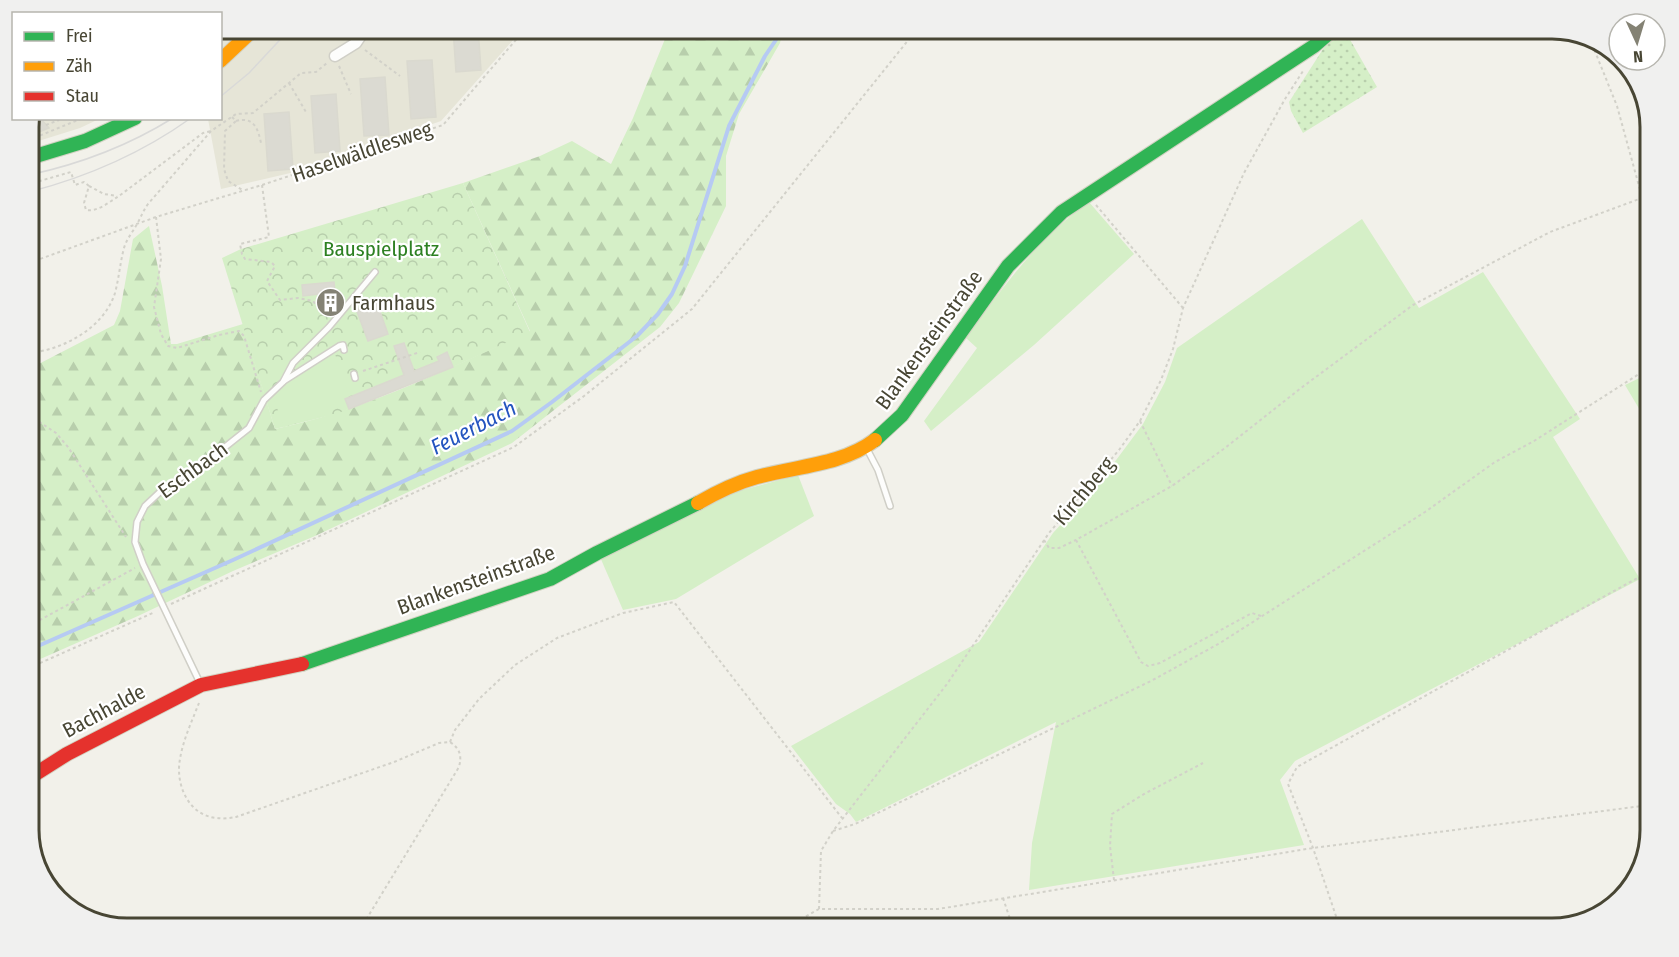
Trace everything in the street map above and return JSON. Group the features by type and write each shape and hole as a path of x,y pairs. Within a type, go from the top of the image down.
{"street":[{"path":"222,59 243,39"},
{"path":"335,56 359,39"},
{"name":"Blankensteinstraße","path":"201,685 292,667 550,579 726,488 757,477 851,454 866,447 883,436 902,415 1008,266 1062,212 1322,39"},
{"path":"39,155 85,141 131,120"},
{"name":"Bachhalde","path":"39,772 67,754 201,685"}],"lane":[{"path":"283,382 293,363 329,327 375,272"},
{"path":"283,382 339,346 343,345 344,350"},
{"name":"Eschbach","path":"135,542 137,522 145,506 161,491 210,459 249,428 265,399 283,382"},
{"path":"866,447 878,470 890,506"},
{"path":"135,542 143,564 201,685"}],"path":[{"name":"Haselwäldlesweg","path":"39,259 156,217 244,191 443,125 517,39"},
{"path":"39,664 514,447 584,396 692,309 909,39"},
{"path":"356,43 400,76"},
{"name":"Kirchberg","path":"819,909 821,852 833,831 947,684 1044,540 1119,450 1140,420 1161,380 1173,349 1183,308 1244,173 1306,66 1314,46"},
{"path":"1595,50 1617,106 1640,186"},
{"path":"39,351 52,348 79,336 102,316 115,292 124,246 130,232 138,223 140,215 211,131 236,114 253,113 301,73 316,72 335,56 351,94"},
{"path":"289,83 306,111"},
{"path":"231,117 236,121"},
{"path":"244,191 228,181 224,169 225,131 236,121 243,119 252,121 258,130 261,143"},
{"path":"46,126 59,120"},
{"path":"39,136 78,120"},
{"path":"89,186 84,203 86,210 90,211 119,196 203,133 211,131"},
{"path":"39,181 71,172 75,185 84,182 104,194 119,196"},
{"path":"262,185 269,237 240,244 242,254 245,259 271,262 275,266 267,281 280,300 298,298 313,301 324,314"},
{"path":"1087,195 1183,308"},
{"path":"1044,540 1049,548 1059,548 1172,486 1413,305 1550,232 1640,198"},
{"path":"156,217 160,270 154,308 160,334 168,346 177,348 219,334 239,331 244,336 265,399"},
{"path":"354,376 382,363 386,365 420,352"},
{"path":"833,831 855,824 1150,681 1220,643 1425,512 1496,462 1534,441 1640,373"},
{"path":"1140,420 1172,486"},
{"path":"39,422 62,440 128,541 135,542"},
{"path":"1076,540 1141,662 1148,666 1160,663 1252,613 1261,616"},
{"path":"39,621 143,564"},
{"path":"1337,918 1288,784 1298,767 1640,577"},
{"path":"450,742 455,730 478,699 515,665 557,638 623,613 674,602 842,818"},
{"path":"201,685 202,695 181,753 179,777 181,788 192,806 201,813 216,818 236,818 394,762 439,743 450,742 459,750 461,757 459,767 367,918"},
{"path":"1114,880 1110,846 1112,814 1144,794 1203,764"},
{"path":"803,918 819,909 938,909 1313,848 1640,806"},
{"path":"1003,898 1010,918"}],"shaded area":[{"path":"222,39 514,39 441,121 299,171 221,189 208,120 222,120"},
{"path":"39,120 97,120 80,128 39,141"}],"green space":[{"path":"665,39 781,39 739,114 726,156 726,206 679,303 660,327 512,443 315,536 39,660 39,364 114,325 120,311 133,239 149,226 171,344 243,324 275,429 340,411 405,388 530,331 463,183 540,156 572,141 611,164 633,118"},
{"path":"1334,39 1350,39 1377,87 1303,133 1291,111 1289,102 1323,49"},
{"name":"Bauspielplatz","path":"463,183 530,332 453,367 336,414 275,429 222,258 241,249"},
{"path":"1089,202 1134,254 1034,345 931,431 924,421 977,348 966,338 1007,282 1037,248 1053,231"},
{"path":"1362,219 1419,308 1483,272 1580,419 1553,437 1640,579 1295,761 1280,780 1304,845 1029,890 1032,843 1056,722 856,822 850,814 836,804 791,746 979,642 1053,533 1099,483 1143,424 1165,382 1177,348"},
{"path":"335,354 349,395 329,407 324,415 284,427 273,397"},
{"path":"1640,378 1640,410 1625,385"},
{"path":"798,475 814,516 676,599 623,610 600,557 731,493"}],"building":[{"path":"454,39 479,39 481,70 456,72"},
{"path":"432,60 436,117 411,119 407,61"},
{"path":"385,77 389,135 364,136 360,79"},
{"path":"336,94 340,151 315,153 311,96"},
{"path":"289,112 293,169 268,171 264,114"},
{"path":"39,120 42,120 49,128 39,132"},
{"name":"Farmhaus","path":"334,282 335,292 303,296 302,285"},
{"path":"376,300 388,334 368,341 356,309"},
{"path":"404,343 414,371 439,361 437,357 447,352 453,367 349,409 345,399 404,375 394,346"}],"waterway":[{"name":"Feuerbach","path":"39,646 233,560 512,431 637,336 658,314 672,294 685,266 729,126 765,56 777,39"}],"tram line":[{"path":"222,95 249,73 281,39"},
{"path":"39,172 103,153 170,120"},
{"path":"39,189 93,171 134,153 188,120"}],"traffic: fast":[{"path":"875,440 902,415 1008,266 1062,212 1322,39"},
{"path":"39,155 85,141 131,120"},
{"path":"302,664 550,579 698,503"}],"traffic: slow":[{"path":"222,59 243,39"},
{"path":"698,503 741,482 834,460 875,440"}],"traffic: jam":[{"path":"39,772 67,754 201,685 302,664"}],"place":[{"name":"Farmhaus","path":"331,303"}]}
